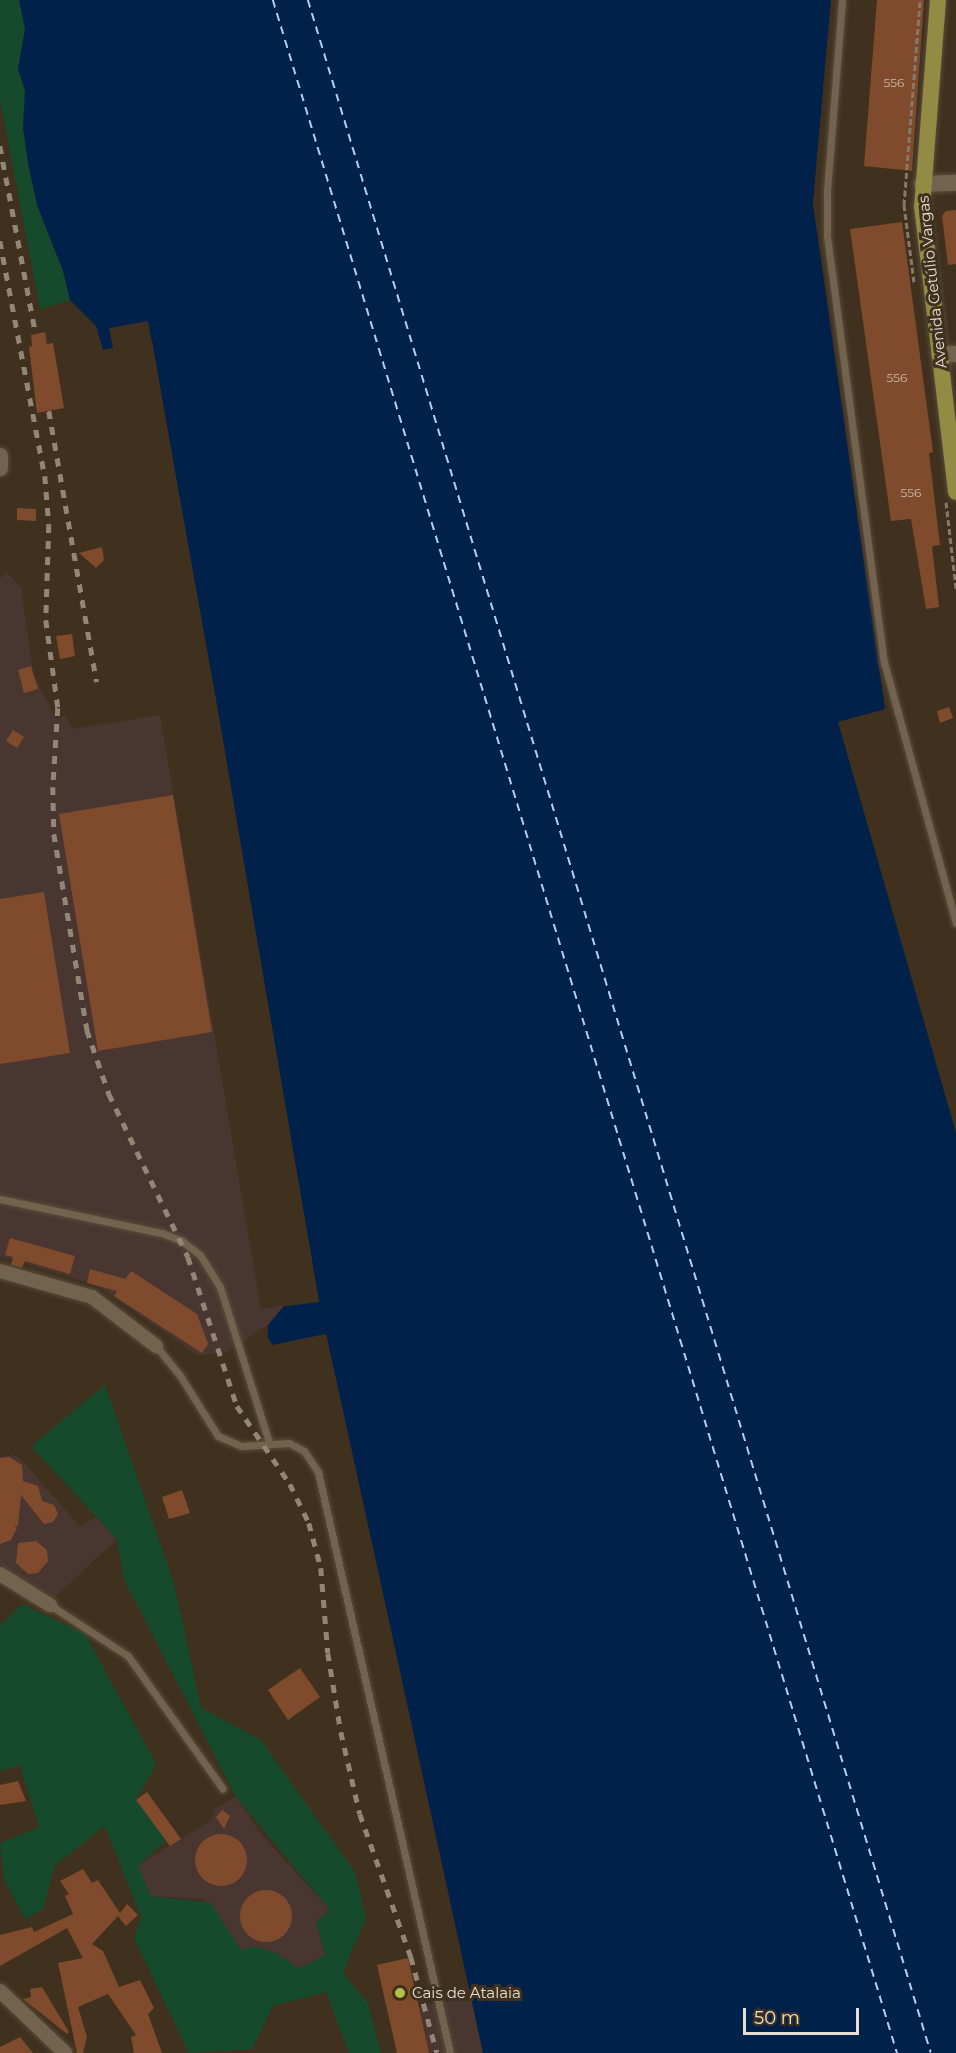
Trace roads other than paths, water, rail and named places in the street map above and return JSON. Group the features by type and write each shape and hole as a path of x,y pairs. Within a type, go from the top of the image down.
{"main road":[{"name":"Avenida Getúlio Vargas","path":"938,0 922,184 956,492"}],"street":[{"path":"922,184 956,183"},
{"path":"939,354 956,354"},
{"path":"0,456 0,468"},
{"path":"0,1271 92,1296 156,1346"},
{"path":"0,1574 50,1605"},
{"path":"0,1991 66,2053"}],"lane":[{"path":"842,0 826,189 827,236 884,662 956,923"},
{"path":"0,1199 162,1233 182,1241 200,1255 220,1287 269,1442"},
{"path":"156,1346 179,1374 218,1436 242,1446 269,1442 289,1443 304,1451 315,1464 321,1482 450,2053"},
{"path":"50,1605 128,1656 223,1789"}],"water":[{"path":"19,0 831,0 813,204 885,709 838,722 956,1133 956,2053 483,2053 326,1334 273,1345 268,1338 268,1325 284,1306 319,1301 152,340 103,350 96,326 70,300 63,271 37,205 28,163 23,127 25,91 18,69 25,29"}],"railway":[{"path":"0,146 36,334"},
{"path":"0,241 45,476 49,525 46,620 58,708 53,787 54,834 87,1030 109,1094 188,1257 237,1406 290,1484 309,1523 321,1568 328,1653 341,1732 360,1814 411,1957 437,2053"},
{"path":"49,411 97,682"}],"place":[{"name":"Cais de Atalaia","path":"400,1993"}]}
